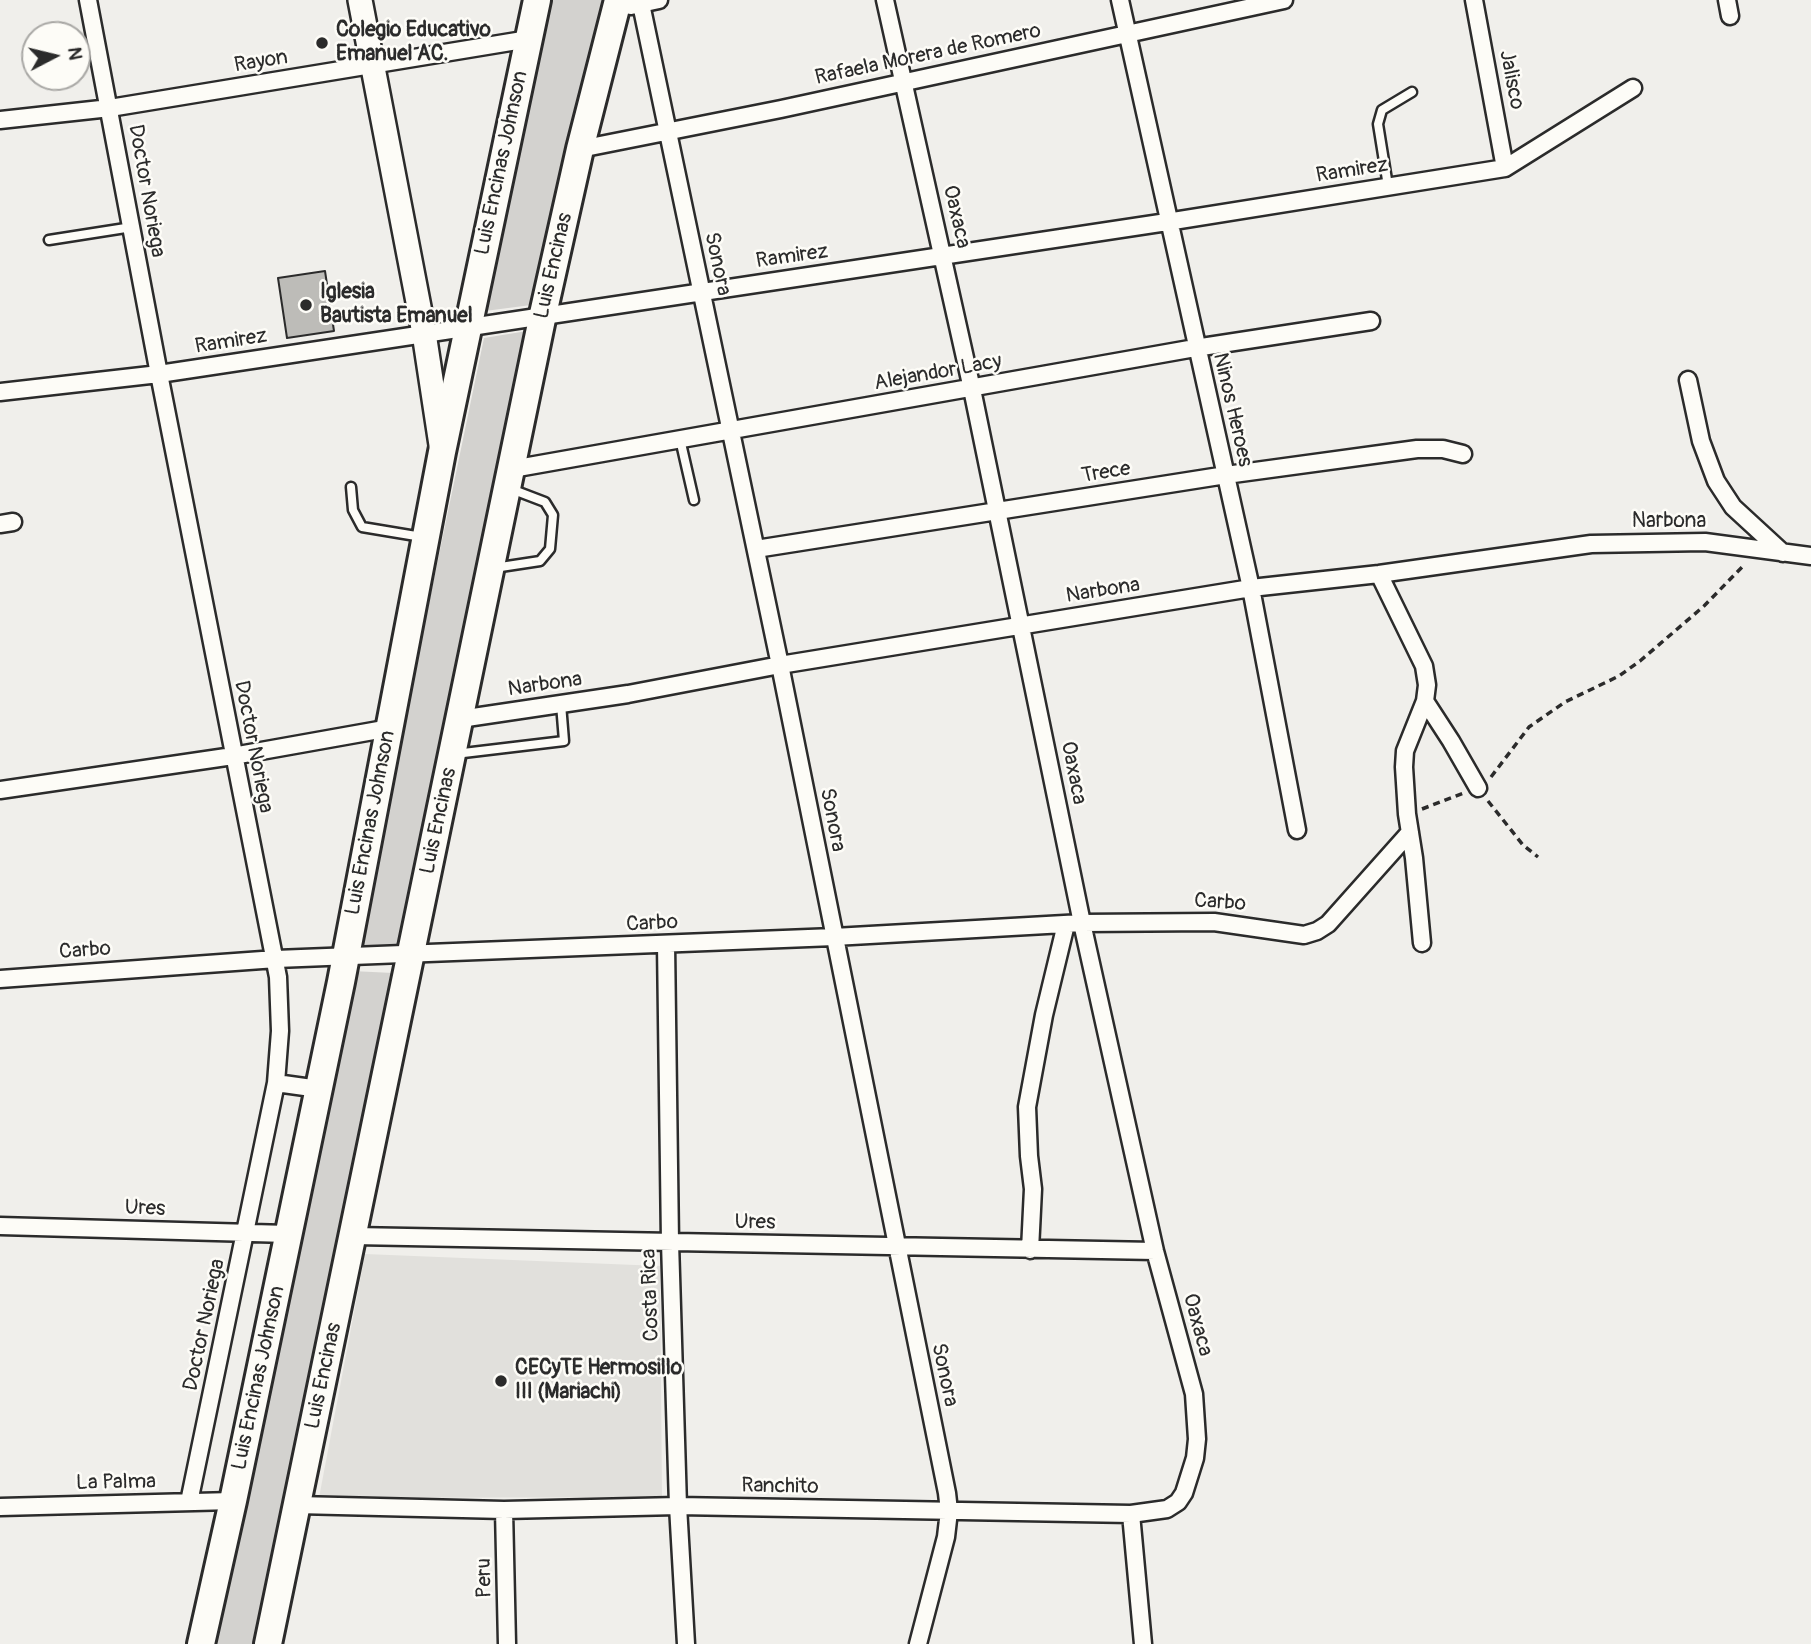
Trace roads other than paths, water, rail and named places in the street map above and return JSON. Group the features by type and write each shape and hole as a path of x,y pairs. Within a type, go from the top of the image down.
{"main road":[{"path":"360,0 424,333 442,453"},
{"name":"Luis Encinas Johnson","path":"201,1644 319,1089 442,453 537,0"},
{"name":"Luis Encinas","path":"268,1644 543,314 580,149 625,4"}],"street":[{"name":"Doctor Noriega","path":"88,0 233,756 276,958 280,1031 276,1083 189,1502"},
{"path":"625,4 659,0"},
{"name":"Oaxaca","path":"884,0 943,256 1022,626 1074,924 1155,1251 1194,1394 1197,1439 1189,1481 1178,1502 1167,1509 1131,1514"},
{"name":"Ninos Heroes","path":"1120,0 1195,348 1251,588 1297,830"},
{"name":"Rafaela Morera de Romero","path":"580,149 1284,0"},
{"name":"Jalisco","path":"1475,0 1505,168"},
{"name":"Sonora","path":"625,4 668,132 780,665 945,1483 949,1511 946,1537 918,1644"},
{"name":"Rayon","path":"0,120 110,108 529,39"},
{"path":"1505,168 1633,89"},
{"name":"Ramirez","path":"0,392 159,374 1167,222 1505,168"},
{"name":"Alejandor Lacy","path":"510,478 680,439 1195,348 1371,321"},
{"path":"1688,380 1701,442 1716,481 1732,507 1783,553"},
{"name":"Trece","path":"756,549 1226,475 1417,449 1443,449 1463,454"},
{"name":"Narbona","path":"460,719 628,694 780,665 1251,588 1379,574 1591,544 1705,542 1811,556"},
{"path":"1379,574 1424,666 1427,684 1424,701 1405,751 1407,814 1422,943"},
{"path":"1424,701 1478,788"},
{"path":"0,790 233,756 390,728"},
{"name":"Carbo","path":"0,979 276,958 412,955 1074,924 1213,922 1304,935 1317,932 1328,923 1410,832"},
{"path":"1030,1250 1033,1189 1027,1107 1044,1015 1074,924"},
{"name":"Costa Rica","path":"666,944 670,1242 685,1644"},
{"path":"276,1083 319,1089"},
{"name":"Ures","path":"0,1226 288,1234"},
{"name":"Ures","path":"354,1236 1155,1251"},
{"name":"La Palma","path":"0,1507 233,1501"},
{"name":"Ranchito","path":"297,1505 504,1510 678,1506 1131,1514"},
{"name":"Peru","path":"504,1510 508,1644"},
{"path":"1131,1514 1143,1644"}],"lane":[{"path":"1388,186 1378,124 1382,110 1412,92"},
{"path":"49,240 132,227"},
{"path":"680,439 694,500"},
{"path":"491,568 540,561 550,550 553,515 545,502 510,478"},
{"path":"351,487 353,510 362,527 426,538"},
{"path":"453,754 564,741 561,704"}],"place":[{"name":"Colegio Educativo Emanuel AC.","path":"322,43"},
{"name":"Iglesia Bautista Emanuel","path":"306,305"},
{"name":"CECyTE Hermosillo III (Mariachi)","path":"501,1381"}]}
